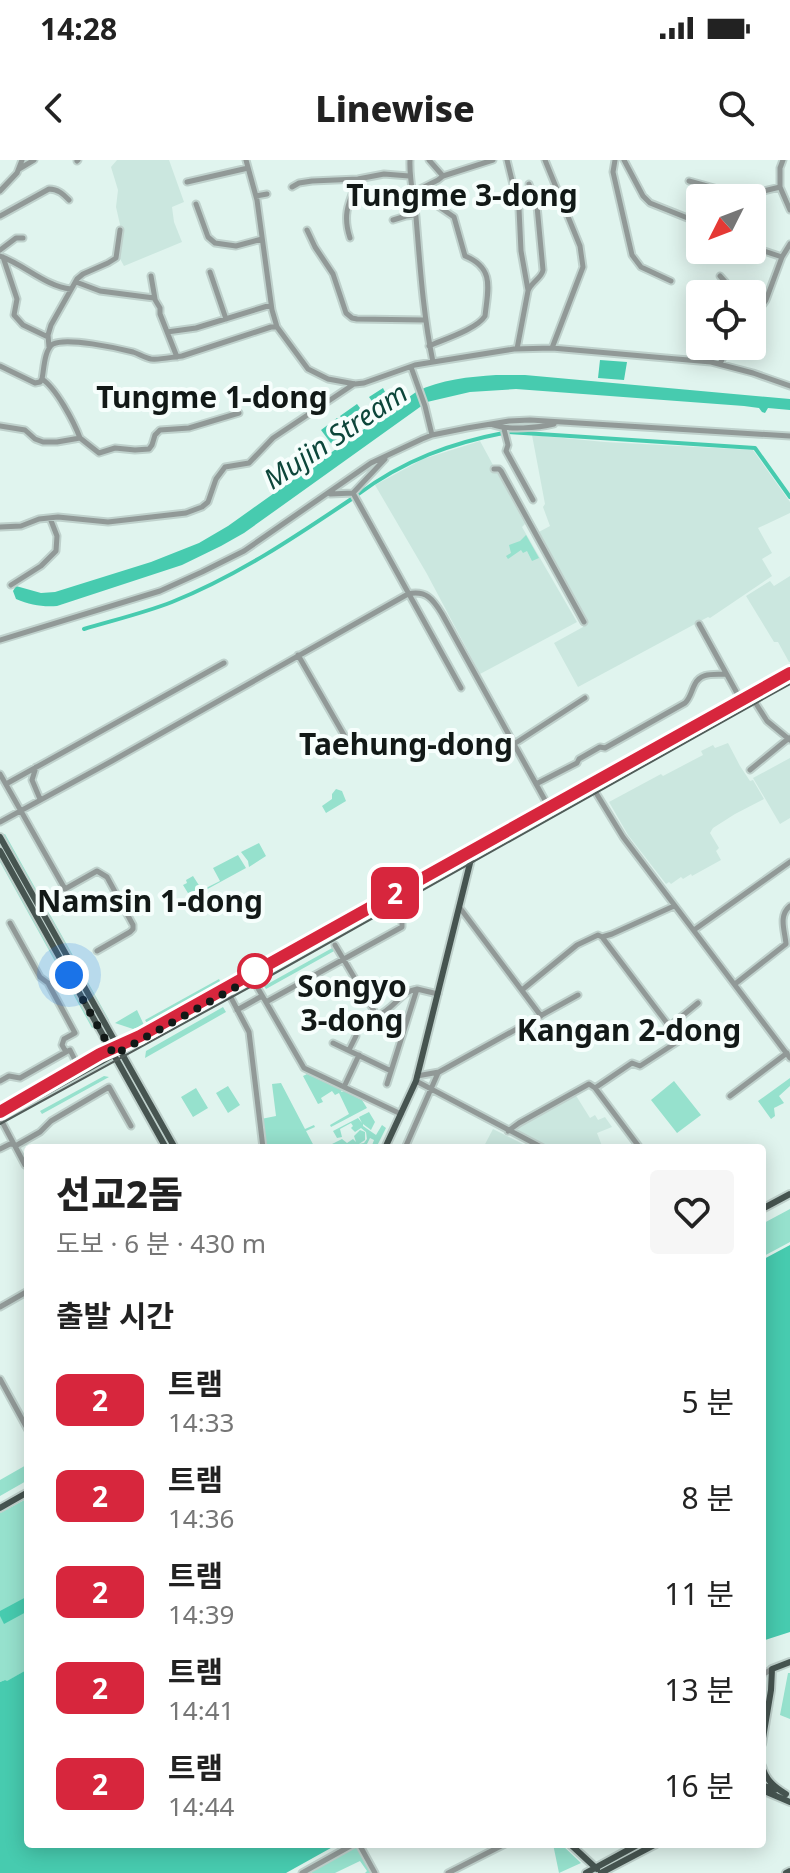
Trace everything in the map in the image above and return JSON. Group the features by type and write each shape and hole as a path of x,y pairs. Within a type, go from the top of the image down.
{"main road":[{"path":"0,1118 790,678"},
{"path":"0,837 164,1144"},
{"path":"0,851 173,1144"},
{"path":"387,1144 416,1079 472,855"},
{"path":"766,1207 790,1194"},
{"path":"0,1508 24,1494"},
{"path":"766,1720 772,1669 790,1662"},
{"path":"766,1776 789,1797"},
{"path":"766,1789 789,1797"},
{"path":"574,1848 600,1872"},
{"path":"600,1872 633,1848"},
{"path":"586,1873 600,1872 648,1848"}],"street":[{"path":"0,191 14,177 22,160"},
{"path":"19,169 34,160"},
{"path":"246,160 256,196 271,305 277,327 308,369 320,377 355,384 433,362 517,349 552,348 720,364 790,386"},
{"path":"410,160 409,176 415,191 425,320 433,362"},
{"path":"429,160 443,176"},
{"path":"415,191 443,176 493,160"},
{"path":"507,160 519,209 521,251 528,291"},
{"path":"545,160 583,260 581,275 552,348"},
{"path":"615,160 613,172 632,255 641,267 671,281"},
{"path":"624,160 650,203 686,217"},
{"path":"783,160 780,187 790,210"},
{"path":"187,182 248,168"},
{"path":"292,187 312,181 358,179 384,174 409,176"},
{"path":"350,238 345,226 346,208 358,179"},
{"path":"689,181 743,196 780,187"},
{"path":"517,349 530,285 543,274 537,206 529,184"},
{"path":"0,216 49,189 54,189 69,200"},
{"path":"415,191 454,217 465,256 480,264 486,273 487,284 483,321 429,346"},
{"path":"256,196 267,194"},
{"path":"196,204 210,241 236,246 262,239"},
{"path":"393,220 415,215"},
{"path":"0,366 32,382 40,382 51,325 83,274 116,258 120,230"},
{"path":"307,230 333,274 348,316 357,319 425,320"},
{"path":"1,254 16,238 23,238"},
{"path":"766,300 790,244"},
{"path":"766,252 782,257"},
{"path":"1,254 52,285 71,289"},
{"path":"1,254 17,299 14,315 23,325 48,337"},
{"path":"210,272 226,319"},
{"path":"151,276 155,299 177,357"},
{"path":"720,276 724,280"},
{"path":"76,282 100,291 155,299"},
{"path":"167,332 196,328 271,305"},
{"path":"49,348 62,342 92,344 138,353 150,359 177,357 277,327"},
{"path":"720,364 722,360"},
{"path":"411,367 432,435"},
{"path":"42,379 53,388 80,438 99,453 115,448 143,450 150,447 160,430 189,428 239,413"},
{"path":"0,527 21,526 58,517 108,522 178,515 202,507 210,498 222,470 249,463 273,438 355,384"},
{"path":"0,640 174,585 244,551 371,463 432,435 488,424 530,420 790,436"},
{"path":"488,424 505,432 526,426 539,431 563,422"},
{"path":"0,426 25,430 43,442 80,438"},
{"path":"505,432 506,451 533,500"},
{"path":"327,494 353,493 388,456"},
{"path":"494,469 501,471 552,571 584,622"},
{"path":"353,493 461,688"},
{"path":"11,585 41,566 56,551 57,536 50,518"},
{"path":"0,822 416,592 433,598 551,811"},
{"path":"699,624 743,704"},
{"path":"298,655 352,749"},
{"path":"6,784 224,663"},
{"path":"536,784 685,703 698,680 707,674 726,674"},
{"path":"514,744 585,698"},
{"path":"750,770 789,739 767,721 753,699"},
{"path":"36,767 32,780 40,799"},
{"path":"0,774 65,889 97,871 107,877 133,929 97,951"},
{"path":"593,788 623,837 788,1056 730,1096"},
{"path":"694,930 790,862"},
{"path":"237,1010 402,927 402,920 390,901"},
{"path":"522,990 577,945 674,906"},
{"path":"735,984 786,944 783,917 790,906"},
{"path":"460,908 541,1016"},
{"path":"10,923 75,1033 64,1039 62,1045 66,1052"},
{"path":"508,1131 632,1063 640,1066 679,1039 602,937"},
{"path":"335,945 377,1016 389,1010 408,991 417,989 438,994"},
{"path":"252,978 304,1068 401,1114"},
{"path":"387,1084 417,989"},
{"path":"228,992 249,1032 252,1045 262,1144"},
{"path":"416,1079 439,1072 578,995"},
{"path":"670,1026 698,1003"},
{"path":"349,1050 356,1036"},
{"path":"333,1043 391,1071"},
{"path":"0,1081 9,1076 20,1078 70,1050 76,1062"},
{"path":"344,1087 359,1055"},
{"path":"407,1144 439,1072"},
{"path":"416,1079 535,1144"},
{"path":"592,1086 637,1144"},
{"path":"0,1149 10,1144 17,1145 40,1132 51,1121 109,1087 131,1126"},
{"path":"0,1118 24,1163"},
{"path":"0,1307 24,1293"},
{"path":"0,1379 24,1423"},
{"path":"766,1668 772,1669"},
{"path":"766,1673 772,1669"},
{"path":"302,1873 349,1848"},
{"path":"359,1848 375,1873"},
{"path":"448,1873 497,1848"}],"shaded area":[{"path":"117,160 169,160 184,202 172,207 182,242 124,266 119,257 121,229 116,207 118,190 111,167"},
{"path":"532,435 753,450 790,502 790,513 758,528 772,553 762,559 772,576 710,618 578,687 554,643 583,627 583,618 537,533 550,526 543,507 545,504"},
{"path":"480,441 525,524 522,527 577,622 480,674 375,485 423,459"},
{"path":"526,535 539,558 532,561 527,551 523,553 521,550 508,559 506,556 511,553 509,545"},
{"path":"790,576 789,662 746,596 770,581 774,586"},
{"path":"728,743 764,799 713,828 710,833 719,848 716,851 721,860 692,876 666,884 628,835 609,802 703,755 701,751 713,745 715,748"},
{"path":"790,758 790,818 780,824 753,778"},
{"path":"336,789 342,791 346,801 326,813 322,806 332,799"},
{"path":"503,830 504,832 360,910"},
{"path":"5,834 109,1020 106,1021 2,835"},
{"path":"259,843 266,856 249,867 241,852"},
{"path":"238,855 246,868 191,898 183,885 187,883 186,880 193,876 202,890 220,881 213,868"},
{"path":"0,857 94,1027 0,862"},
{"path":"334,947 336,950 266,989 264,986"},
{"path":"219,979 221,983 147,1023 145,1020"},
{"path":"223,1007 226,1012 145,1058 146,1051"},
{"path":"137,1010 144,1025 133,1029 115,1023"},
{"path":"307,1074 362,1100 367,1108 331,1127 349,1114 339,1093 335,1095 332,1091 318,1104 303,1076"},
{"path":"104,1076 109,1077 42,1114 40,1111"},
{"path":"790,1078 790,1086 779,1096 784,1103 774,1108 775,1116 771,1119 758,1101"},
{"path":"674,1081 701,1115 677,1133 651,1100"},
{"path":"281,1083 305,1129 314,1125 306,1131 313,1144 265,1144 261,1119 276,1116 272,1084"},
{"path":"228,1086 240,1105 228,1113 216,1093"},
{"path":"196,1088 208,1108 193,1117 181,1097"},
{"path":"575,1094 590,1118 595,1115 598,1120 605,1117 612,1127 597,1133 601,1144 542,1144 516,1131 520,1125"},
{"path":"369,1112 375,1122 371,1130 363,1126 376,1135 382,1125 386,1128 378,1144 372,1144 374,1140 370,1138 367,1144 359,1144 367,1139 366,1132 361,1128 355,1132 351,1123 340,1129 342,1137 337,1138 333,1131 358,1118 362,1123 359,1117"},
{"path":"493,1129 523,1144 485,1144"},
{"path":"360,1130 365,1132 365,1140 359,1144 332,1144 342,1139 347,1143 353,1139 356,1142 354,1136"},
{"path":"790,1209 790,1242 766,1255 766,1222"},
{"path":"24,1466 24,1482 0,1496 0,1480"},
{"path":"24,1500 24,1671 6,1682 0,1682 0,1513"},
{"path":"790,1673 790,1719 780,1715"},
{"path":"350,1848 357,1848 371,1873 365,1873 367,1871 360,1861 335,1873 312,1873 310,1870"},
{"path":"554,1848 565,1848 581,1863 559,1873"}],"water":[{"path":"600,360 627,362 624,380 598,378"},
{"path":"496,375 790,399 790,410 768,408 765,413 759,408 744,406 516,389 470,392 427,402 244,533 182,565 57,606 36,605 16,599 13,591 16,586 41,593 55,592 151,562 199,543 228,526 416,392 445,381"},
{"path":"383,388 391,404 379,411 369,397"},
{"path":"357,404 369,420 352,432 340,416"},
{"name":"Mujin Stream","path":"337,418 349,434 333,446 321,430"},
{"path":"790,1245 790,1632 766,1640 766,1258"},
{"path":"24,1598 24,1613 4,1624 0,1611"},
{"path":"24,1671 24,1848 331,1848 286,1873 0,1873 0,1682"}],"waterway":[{"path":"357,495 392,472 429,454 508,432 755,448 790,497"},
{"path":"84,629 196,592 243,568 353,498"}],"tram line":[{"name":"2","path":"0,1112 790,673"},
{"path":"0,1124 790,684"}],"district":[{"name":"Tungme 3-dong","path":"462,194"},
{"name":"Tungme 1-dong","path":"212,396"},
{"name":"Taehung-dong","path":"406,743"},
{"name":"Namsin 1-dong","path":"150,900"},
{"name":"Songyo 3-dong","path":"352,1002"},
{"name":"Kangan 2-dong","path":"629,1029"}],"route":[{"path":"69,975 114,1055 252,978 255,971"}]}
